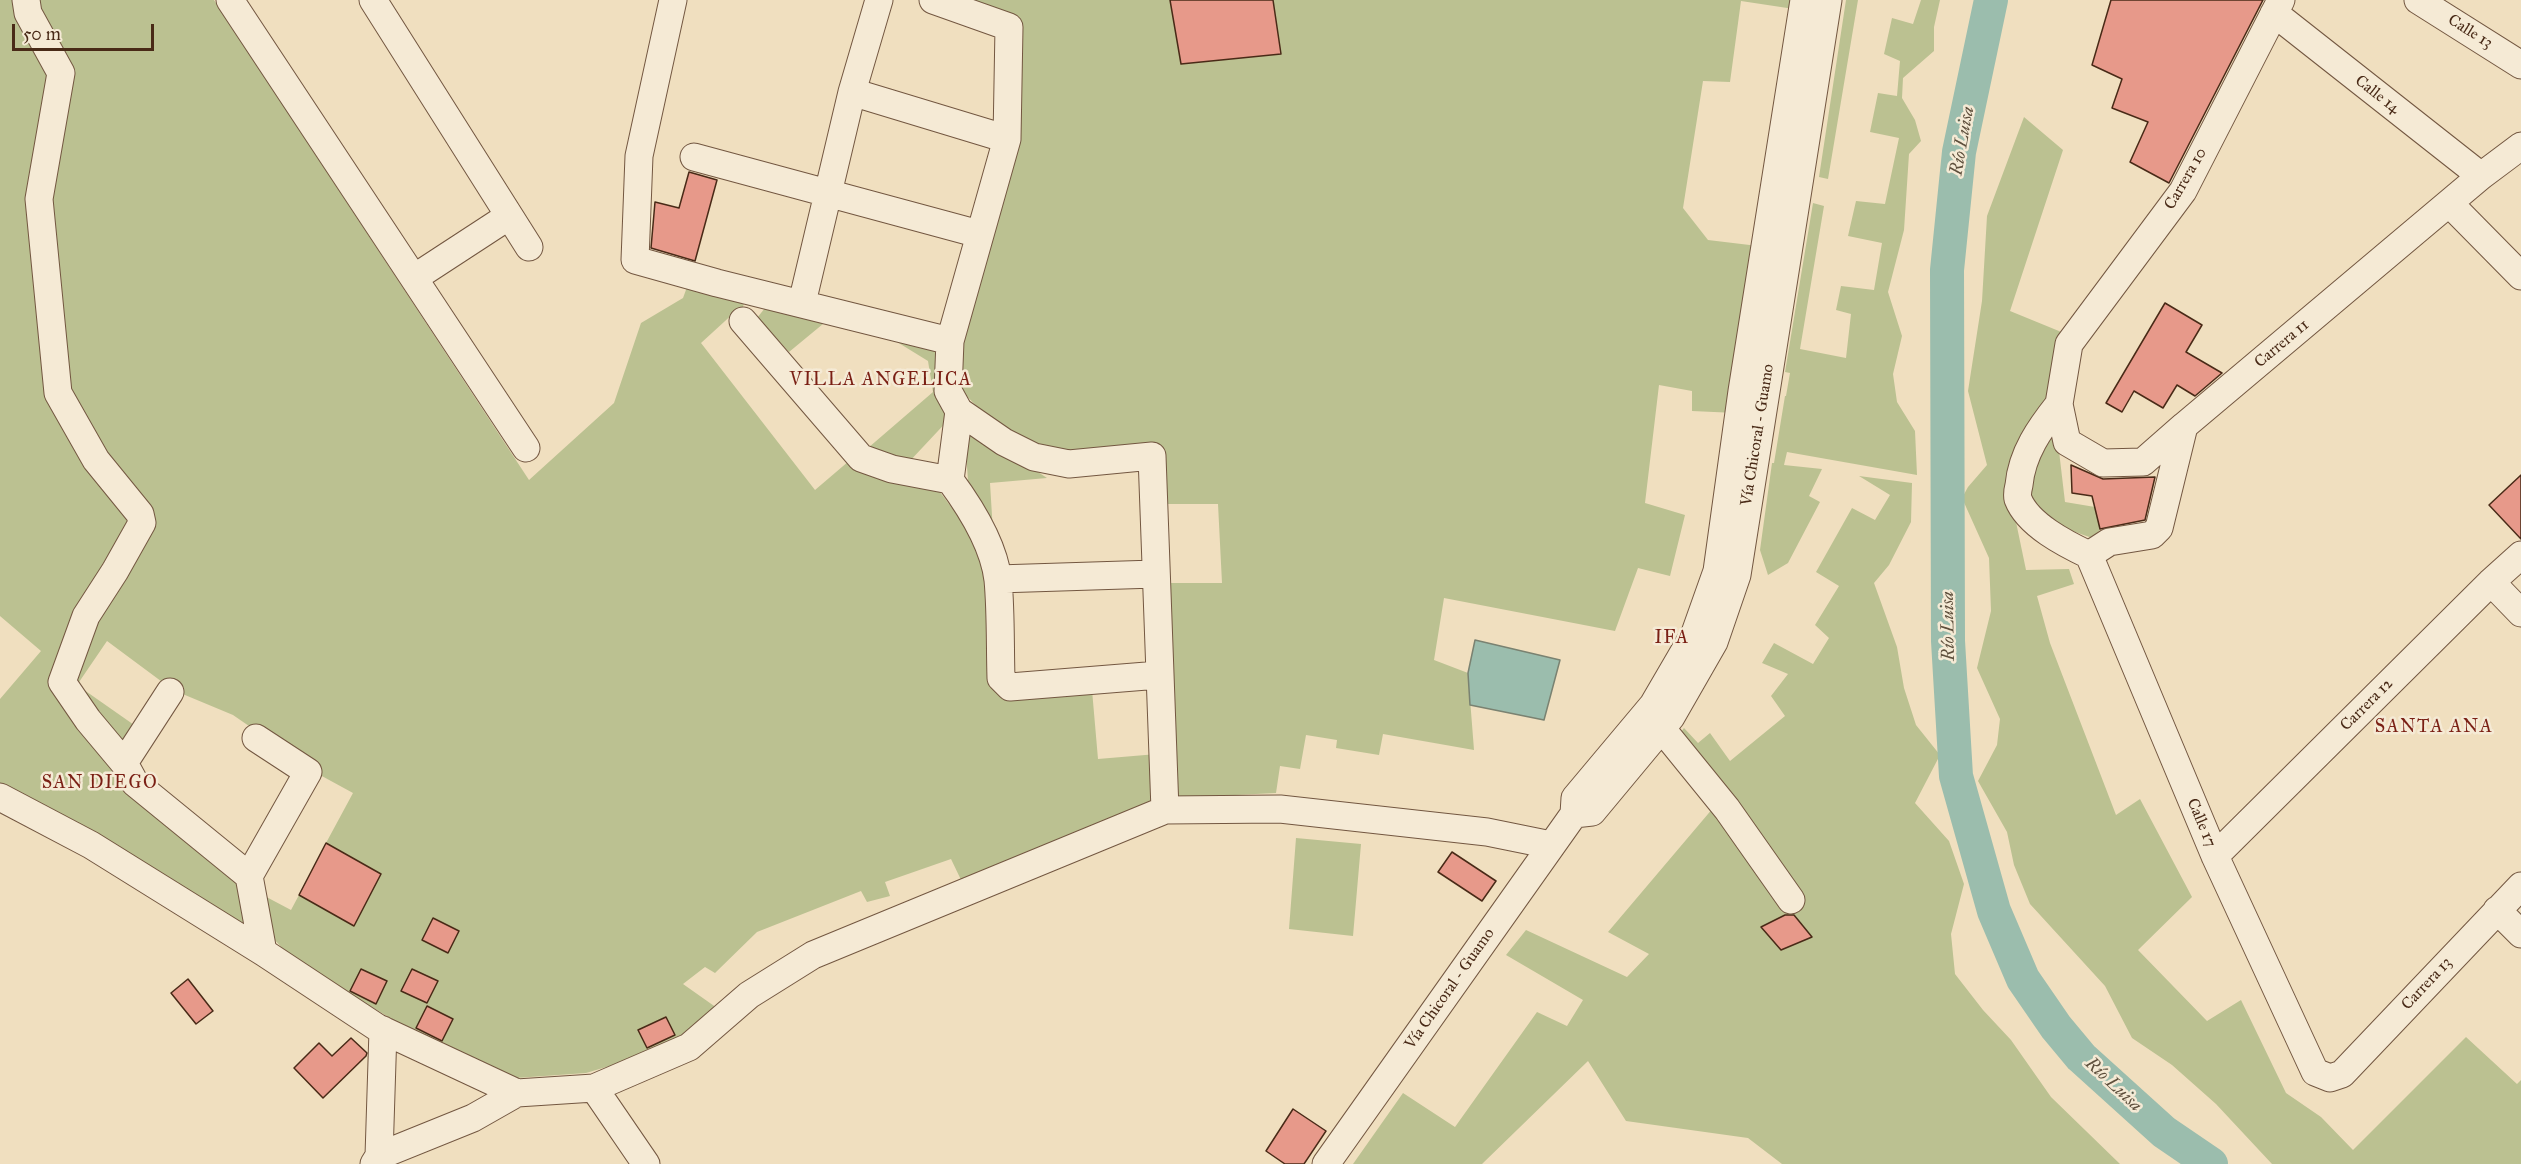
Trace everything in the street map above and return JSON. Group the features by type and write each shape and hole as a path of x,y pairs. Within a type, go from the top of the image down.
{"street":[{"path":"26,0 28,13 61,73 39,199 58,393 96,460 140,514 142,523 115,572 86,616 62,682 88,720 124,763 135,783 249,876"},
{"path":"230,0 526,448"},
{"path":"373,0 529,247"},
{"path":"673,0 639,156 635,260 717,283 950,340"},
{"path":"802,303 852,92 879,0"},
{"path":"933,0 1009,27 1007,139 950,340 948,391 959,411 1004,442 1034,457 1069,464 1152,456 1165,810"},
{"name":"Vía Chicoral - Guamo","path":"1326,1164 1551,845 1575,814 1592,812 1662,717 1713,642 1742,555 1734,518 1784,192 1803,0"},
{"name":"Vía Chicoral - Guamo","path":"1784,192 1828,0"},
{"name":"Calle 13","path":"2418,0 2521,65"},
{"name":"Calle 14","path":"2278,7 2481,176"},
{"name":"Carrera 10","path":"2059,404 2069,344 2182,191 2278,7"},
{"path":"852,92 1007,139"},
{"name":"Carrera 11","path":"2059,404 2067,442 2103,463 2143,462 2481,176 2521,146"},
{"path":"694,157 979,234"},
{"path":"2449,203 2521,276"},
{"path":"414,278 509,216"},
{"path":"743,321 861,458 892,469 950,480"},
{"path":"2059,404 2038,431 2020,469 2018,497 2029,515 2059,540 2089,555 2109,542 2152,535 2159,528 2184,426"},
{"path":"959,411 950,480 970,508 998,579 1000,678 1010,687 1159,675"},
{"name":"Calle 17","path":"2089,555 2215,856 2315,1072 2330,1078"},
{"name":"Carrera 12","path":"2215,856 2521,555"},
{"path":"998,579 1155,574"},
{"path":"2491,582 2521,614"},
{"path":"124,763 170,692"},
{"path":"1662,717 1791,900"},
{"path":"256,738 308,772 249,876 263,952"},
{"path":"1,798 91,845 384,1030 517,1092"},
{"path":"384,1030 376,1160 473,1118 517,1092 594,1088 689,1047 749,995 813,955 1165,810 1280,809 1487,832 1551,845"},
{"name":"Carrera 13","path":"2330,1078 2342,1074 2521,886"},
{"path":"2497,910 2521,934"},
{"path":"594,1088 646,1164"}],"green space":[{"path":"0,0 214,0 529,480 614,403 641,323 683,298 690,279 747,294 741,313 736,311 701,343 815,490 856,455 937,488 988,556 995,680 1092,690 1098,759 1157,754 1159,805 963,884 951,859 885,882 890,896 867,902 861,891 757,932 715,973 705,967 683,984 717,1008 686,1035 643,1056 586,1073 516,1078 417,1034 293,960 273,938 257,892 291,910 299,895 354,926 380,874 326,843 353,793 320,775 233,715 173,690 107,641 77,685 137,727 122,749 69,697 244,877 258,944 0,795 0,699 41,651 0,616"},
{"path":"946,0 1170,0 1182,64 1281,54 1273,0 1795,0 1794,9 1741,1 1730,82 1703,81 1683,208 1708,240 1758,246 1736,413 1692,411 1692,391 1659,385 1645,503 1685,515 1670,576 1638,568 1615,631 1444,598 1434,660 1468,673 1474,750 1383,734 1379,755 1336,748 1337,740 1306,735 1300,769 1280,766 1276,793 1176,798 1166,583 1222,583 1218,504 1164,504 1158,445 1077,453 1061,453 1034,448 1001,429 955,384 1014,25"},
{"path":"1846,0 1858,0 1828,179 1819,177"},
{"path":"1921,0 1940,0 1934,27 1934,51 1903,78 1902,98 1915,120 1921,141 1909,154 1904,230 1888,292 1902,336 1893,374 1897,402 1915,431 1917,475 1787,452 1784,465 1822,469 1809,496 1820,502 1788,563 1768,575 1760,550 1772,463 1774,463 1790,373 1785,372 1813,203 1824,206 1800,349 1846,358 1851,314 1836,310 1841,286 1874,290 1882,243 1848,236 1856,201 1885,204 1899,138 1870,132 1878,93 1897,96 1900,61 1884,54 1892,18 1913,24"},
{"path":"2024,117 2063,150 2010,311 2076,338 2059,451 2065,502 2095,507 2100,530 2092,538 2053,524 2016,522 2026,570 2069,569 2074,584 2037,596 2050,643 2116,815 2140,799 2192,897 2138,950 2207,1021 2241,1000 2286,1093 2321,1117 2353,1150 2466,1037 2517,1084 2521,1080 2521,1164 2272,1164 2216,1104 2172,1065 2132,1038 2105,986 2030,904 2014,865 2007,832 1978,781 1997,745 2000,719 1977,668 1991,611 1989,558 1962,498 1968,487 1987,465 1968,391 1982,301 1987,216"},
{"path":"769,303 829,319 789,352 757,318"},
{"path":"889,337 943,348 952,416 908,463 868,448 933,392 928,361"},
{"path":"964,423 1047,478 990,483 993,532 968,481"},
{"path":"1859,476 1912,483 1911,522 1889,565 1874,583 1897,647 1904,688 1916,725 1940,755 1915,803 1949,841 1964,884 1951,934 1955,974 1983,1010 2011,1040 2051,1097 2120,1164 1782,1164 1748,1138 1626,1121 1588,1061 1482,1164 1353,1164 1403,1093 1455,1127 1537,1012 1567,1026 1583,1000 1506,955 1526,930 1627,977 1649,954 1608,932 1719,801 1670,747 1684,728 1698,743 1710,733 1730,761 1785,716 1771,696 1788,674 1762,663 1774,643 1813,664 1829,638 1815,625 1839,586 1816,572 1852,508 1875,520 1890,495"},
{"path":"1296,838 1361,844 1353,936 1289,929"}],"shaded area":[{"path":"1475,640 1560,660 1544,720 1470,705 1468,673"}],"building":[{"path":"1170,0 1273,0 1281,54 1181,64"},
{"path":"2111,0 2263,0 2169,183 2130,162 2148,122 2112,108 2122,79 2092,65"},
{"path":"689,172 717,180 695,261 651,248 655,202 679,208"},
{"path":"2165,303 2202,325 2186,352 2222,373 2195,396 2177,385 2163,408 2134,391 2122,412 2106,403"},
{"path":"2071,465 2103,479 2155,477 2145,520 2100,529 2092,496 2072,493"},
{"path":"2521,475 2521,539 2489,505"},
{"path":"326,843 381,874 354,926 299,895"},
{"path":"1452,852 1496,881 1482,901 1438,872"},
{"path":"1785,915 1794,915 1812,937 1781,950 1761,927"},
{"path":"433,918 459,931 448,953 422,940"},
{"path":"361,969 387,981 376,1004 350,991"},
{"path":"412,969 438,981 427,1003 401,991"},
{"path":"188,979 213,1011 196,1024 171,993"},
{"path":"427,1006 453,1019 442,1041 416,1028"},
{"path":"666,1017 675,1035 647,1048 638,1030"},
{"path":"351,1038 367,1053 366,1056 323,1098 294,1068 319,1043 332,1056"},
{"path":"1293,1109 1326,1131 1304,1164 1285,1164 1266,1151"}],"waterway":[{"name":"Río Luisa","path":"1991,0 1959,152 1947,270 1948,641 1956,776 1994,911 2023,979 2056,1027 2081,1057 2164,1132 2211,1164"}],"district":[{"name":"VILLA ANGELICA","path":"881,381"},
{"name":"IFA","path":"1672,639"},
{"name":"SANTA ANA","path":"2434,728"},
{"name":"SAN DIEGO","path":"100,784"}]}
